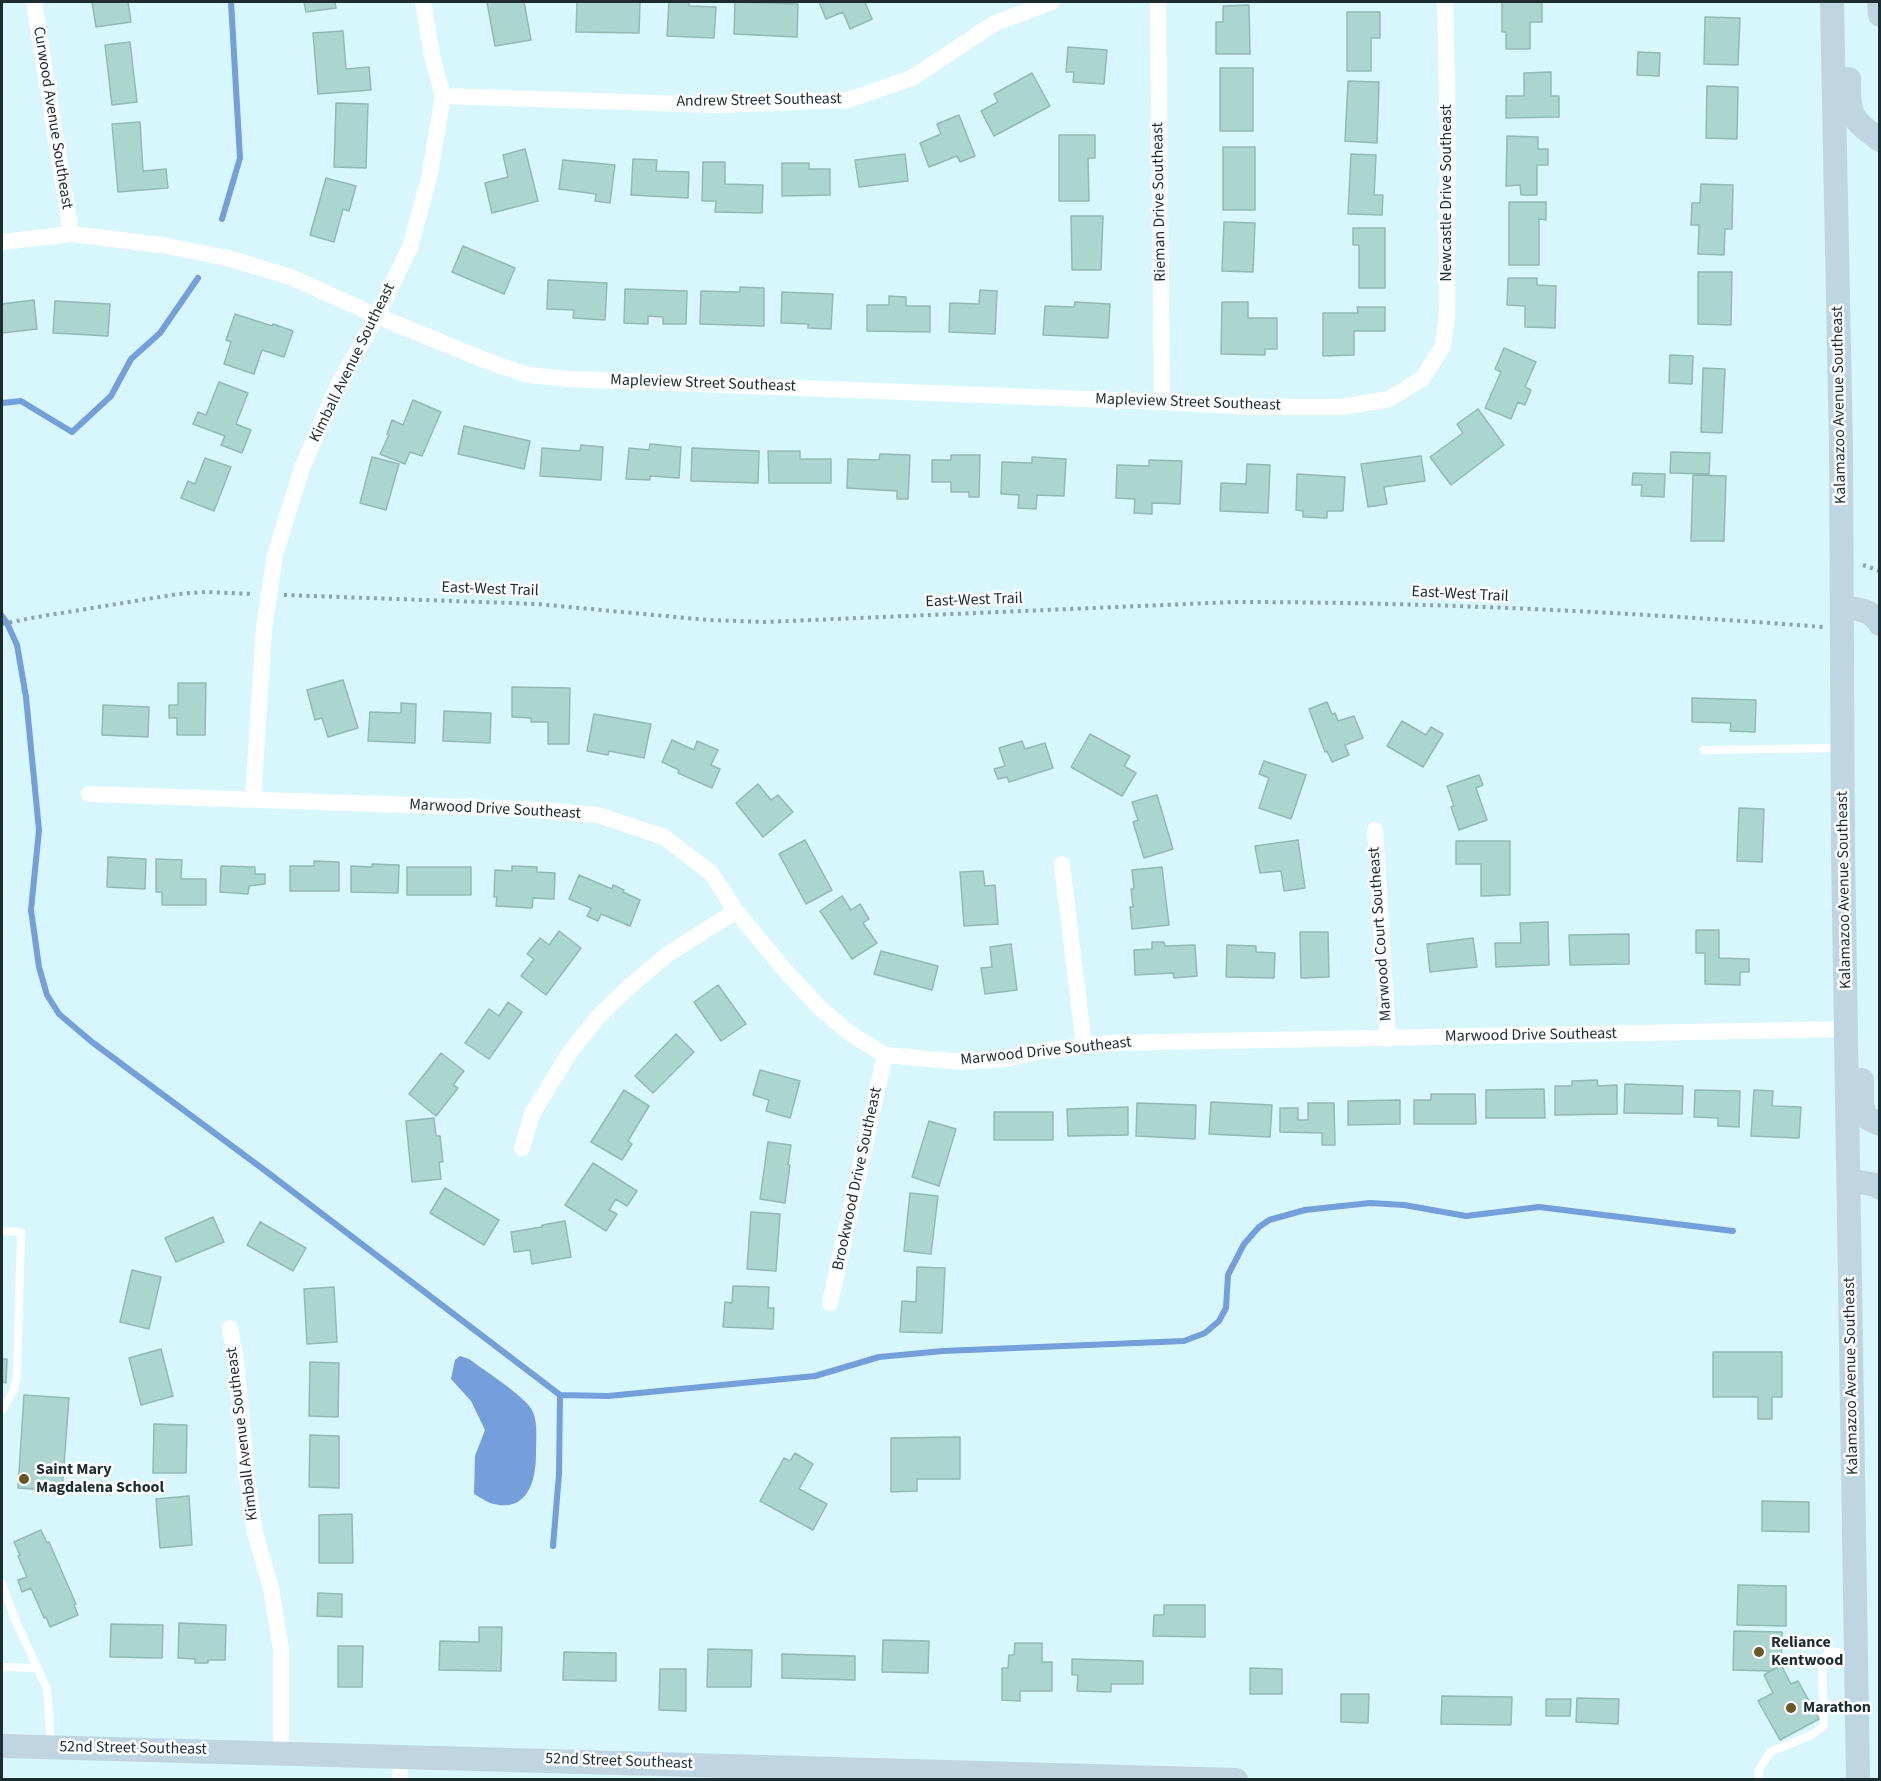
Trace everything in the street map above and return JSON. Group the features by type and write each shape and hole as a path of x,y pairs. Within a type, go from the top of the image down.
{"main road":[{"name":"Kalamazoo Avenue Southeast","path":"1832,2 1841,448 1843,748 1858,1779"},
{"path":"1847,2 1849,107 1855,120 1880,140"},
{"path":"1879,2 1880,15"},
{"path":"1842,607 1866,611 1880,624"},
{"path":"1847,1029 1859,1039 1862,1060 1862,1106 1867,1118 1880,1124"},
{"path":"1849,1183 1871,1183 1880,1188"},
{"name":"52nd Street Southeast","path":"2,1746 281,1753 400,1768 1236,1779"}],"street":[{"name":"Curwood Avenue Southeast","path":"34,2 71,234"},
{"name":"Kimball Avenue Southeast","path":"253,800 264,628 275,555 302,468 338,385 410,247 429,178 443,96 432,56 423,2"},
{"name":"Andrew Street Southeast","path":"443,96 717,105 848,100 912,78 995,23 1052,2"},
{"name":"Rieman Drive Southeast","path":"1158,2 1162,402"},
{"name":"Newcastle Drive Southeast","path":"1422,379 1443,346 1447,314 1448,132 1445,2"},
{"name":"Mapleview Street Southeast","path":"2,242 71,234 162,245 227,258 291,277 376,316 487,361 528,375 569,379 1254,407 1342,407 1389,399 1422,379"},
{"name":"Marwood Drive Southeast","path":"89,794 523,809 598,815 664,837 711,873 736,911 782,967 819,1007 848,1032 885,1055 964,1062 1005,1059 1042,1051 1110,1043 1847,1029"},
{"name":"Marwood Court Southeast","path":"1375,830 1388,1039"},
{"path":"1062,864 1084,1046"},
{"path":"522,1148 532,1114 570,1052 598,1017 668,954 736,911"},
{"name":"Brookwood Drive Southeast","path":"830,1303 885,1055"},
{"name":"Kimball Avenue Southeast","path":"230,1328 236,1361 246,1468 255,1533 272,1588 281,1649 281,1753"}],"lane":[{"path":"1704,750 1843,748"},
{"path":"2,1231 21,1232 17,1375 14,1390 2,1410"},
{"path":"2,1583 14,1617 46,1689 51,1747"},
{"path":"1759,1779 1759,1770 1770,1752 1809,1736 1823,1727 1825,1716 1822,1661 1829,1651 1856,1654"},
{"path":"2,1667 37,1668"}],"path":[{"path":"1841,558 1880,571"},
{"name":"East-West Trail","path":"2,624 178,594 205,592 537,604 708,620 765,622 1234,602 1310,602 1401,604 1732,620 1825,627"}],"water":[{"path":"460,1356 469,1359 504,1384 523,1399 533,1412 536,1422 536,1463 528,1491 515,1503 494,1504 474,1494 475,1456 485,1430 471,1401 451,1379 455,1360"}],"building":[{"path":"92,2 128,2 131,22 96,27"},
{"path":"304,2 335,2 336,8 306,12"},
{"path":"487,2 524,2 531,40 495,46"},
{"path":"577,2 640,2 639,33 576,32"},
{"path":"669,2 689,2 689,6 716,7 714,38 667,36"},
{"path":"735,2 798,4 797,37 734,34"},
{"path":"819,2 865,2 872,19 850,29 843,12 826,19"},
{"path":"1502,2 1542,2 1542,22 1530,22 1530,49 1506,49 1506,32 1502,32"},
{"path":"1249,5 1250,54 1216,54 1216,22 1223,22 1223,6"},
{"path":"1347,12 1380,12 1380,38 1371,38 1371,71 1347,71"},
{"path":"1705,17 1740,18 1738,65 1704,64"},
{"path":"343,31 346,69 369,67 371,90 318,94 313,33"},
{"path":"130,42 137,102 112,105 105,45"},
{"path":"1068,47 1107,50 1104,84 1073,82 1074,72 1066,72"},
{"path":"1638,52 1660,53 1659,76 1637,75"},
{"path":"1220,68 1253,68 1253,131 1220,131"},
{"path":"1551,72 1551,96 1559,96 1559,117 1506,118 1506,96 1524,96 1524,73"},
{"path":"1032,73 1050,106 994,136 981,111 998,102 994,94"},
{"path":"1348,81 1379,82 1377,143 1345,141"},
{"path":"1707,86 1738,87 1737,139 1706,138"},
{"path":"336,103 368,104 366,168 334,167"},
{"path":"959,115 975,156 960,162 957,156 929,167 920,143 941,134 937,124"},
{"path":"140,122 143,171 166,169 168,188 118,192 112,124"},
{"path":"1059,135 1095,135 1095,158 1088,158 1089,201 1059,201"},
{"path":"1507,136 1538,137 1538,149 1548,149 1548,165 1537,165 1537,195 1521,195 1520,185 1506,186"},
{"path":"1223,147 1255,147 1255,210 1223,210"},
{"path":"525,149 538,201 492,213 485,183 508,177 503,155"},
{"path":"905,154 908,181 859,187 855,160"},
{"path":"1351,154 1376,155 1374,195 1383,195 1382,215 1348,214"},
{"path":"633,159 657,160 656,171 689,172 688,198 631,195"},
{"path":"563,160 615,165 610,203 595,201 596,194 559,189"},
{"path":"703,162 725,162 725,184 763,185 762,213 715,212 716,201 702,201"},
{"path":"782,163 809,163 809,169 830,169 830,195 782,196"},
{"path":"326,178 356,186 349,211 343,209 334,242 310,235"},
{"path":"1701,184 1733,185 1732,229 1725,229 1724,255 1698,254 1699,225 1691,225 1692,203 1700,203"},
{"path":"1509,202 1546,202 1546,220 1539,219 1539,265 1509,265"},
{"path":"1071,216 1103,216 1101,270 1072,270"},
{"path":"1224,222 1255,223 1253,272 1222,271"},
{"path":"1353,228 1385,228 1385,288 1359,288 1359,245 1353,245"},
{"path":"463,246 515,268 504,294 452,272"},
{"path":"1698,272 1732,272 1731,325 1698,324"},
{"path":"1508,278 1537,278 1537,285 1556,286 1555,328 1525,327 1525,306 1507,305"},
{"path":"548,280 607,283 605,320 573,318 574,310 547,309"},
{"path":"740,287 764,288 764,326 700,324 701,291 740,292"},
{"path":"625,289 687,291 686,324 663,324 663,317 648,316 648,324 624,323"},
{"path":"980,290 997,291 995,334 949,332 950,303 979,304"},
{"path":"782,292 833,294 831,329 808,328 808,324 781,323"},
{"path":"889,296 906,297 906,306 930,306 930,332 867,331 867,305 889,305"},
{"path":"34,300 37,329 2,333 2,304"},
{"path":"55,301 110,304 108,336 53,333"},
{"path":"1075,302 1110,304 1108,338 1043,335 1045,306 1074,307"},
{"path":"1222,302 1248,302 1248,318 1277,318 1277,349 1265,349 1265,355 1221,354"},
{"path":"1357,307 1385,307 1385,331 1354,331 1354,355 1323,356 1323,313 1358,313"},
{"path":"235,314 293,331 284,357 262,350 254,374 224,364 231,342 226,340"},
{"path":"1504,348 1536,362 1525,387 1531,390 1525,405 1518,402 1511,419 1485,408 1501,372 1495,369"},
{"path":"1670,355 1693,356 1692,384 1669,383"},
{"path":"1703,368 1725,369 1722,433 1701,432"},
{"path":"219,382 248,393 236,424 251,430 242,453 221,445 225,436 193,424 198,412 206,415"},
{"path":"413,400 441,412 422,456 410,452 405,464 380,454 389,435 387,434 392,420 403,425"},
{"path":"1478,409 1504,445 1451,485 1430,457 1463,433 1457,424"},
{"path":"464,426 530,441 524,469 458,454"},
{"path":"650,444 681,447 679,478 650,476 650,480 626,479 629,448 649,450"},
{"path":"581,445 603,447 601,480 540,476 542,448 580,451"},
{"path":"692,448 759,451 758,483 691,481"},
{"path":"768,451 800,451 800,459 831,459 831,483 769,483"},
{"path":"1671,452 1710,453 1709,474 1670,473"},
{"path":"880,454 910,455 908,499 897,499 897,491 847,488 848,459 879,460"},
{"path":"951,455 980,455 979,497 969,497 969,492 951,492 951,482 932,482 932,460 951,460"},
{"path":"1421,456 1425,481 1384,487 1387,504 1368,507 1361,464"},
{"path":"372,457 399,464 386,510 360,503"},
{"path":"1032,457 1066,459 1064,496 1037,495 1036,509 1018,508 1019,495 1001,494 1002,462 1032,463"},
{"path":"205,458 231,467 214,511 181,498 188,481 195,484"},
{"path":"1149,460 1182,461 1180,504 1152,503 1152,514 1134,513 1135,499 1116,498 1117,465 1149,466"},
{"path":"1247,464 1270,465 1268,513 1220,511 1221,483 1246,484"},
{"path":"1633,473 1665,474 1664,497 1641,496 1642,485 1632,485"},
{"path":"1297,474 1345,477 1343,511 1327,511 1327,518 1303,517 1303,511 1296,510"},
{"path":"1693,475 1726,476 1724,541 1691,541"},
{"path":"343,680 358,728 328,737 322,718 315,720 307,690"},
{"path":"178,683 206,683 205,735 177,735 177,718 169,718 169,705 178,705"},
{"path":"512,687 570,688 569,744 548,744 548,722 531,722 531,718 512,717"},
{"path":"1692,698 1756,700 1755,732 1730,731 1731,723 1692,722"},
{"path":"1327,702 1338,721 1354,716 1363,738 1345,745 1349,755 1332,762 1327,751 1325,752 1309,709"},
{"path":"401,703 416,704 415,743 368,741 370,712 401,713"},
{"path":"103,705 149,707 148,737 102,735"},
{"path":"444,711 491,713 490,743 443,741"},
{"path":"594,714 651,724 644,758 609,751 608,755 587,751"},
{"path":"1402,721 1426,735 1431,727 1443,734 1423,767 1387,746"},
{"path":"1090,734 1130,756 1124,766 1136,773 1122,796 1071,767"},
{"path":"672,740 694,750 697,741 718,750 711,765 720,769 712,788 678,773 679,770 662,762"},
{"path":"1022,741 1025,749 1045,743 1053,768 1009,782 1007,777 998,779 994,769 1005,766 999,748"},
{"path":"1264,761 1306,775 1291,819 1259,808 1269,778 1259,774"},
{"path":"1479,775 1483,785 1476,788 1487,820 1459,830 1447,786"},
{"path":"758,784 771,800 778,795 793,812 763,837 736,803"},
{"path":"1157,795 1173,849 1144,858 1133,822 1138,820 1132,802"},
{"path":"1739,808 1764,809 1762,862 1737,861"},
{"path":"805,840 832,890 806,904 779,854"},
{"path":"1298,840 1305,888 1284,891 1281,871 1260,873 1255,846"},
{"path":"1456,841 1510,841 1510,895 1481,896 1481,864 1456,864"},
{"path":"108,857 146,859 145,889 107,887"},
{"path":"156,859 182,860 181,879 206,879 206,905 162,905 162,892 156,892"},
{"path":"314,861 339,862 339,891 290,891 290,866 314,866"},
{"path":"372,864 399,865 398,893 351,892 351,866 372,867"},
{"path":"221,866 255,867 255,874 265,874 265,884 249,886 248,894 220,892"},
{"path":"512,866 537,867 537,872 555,873 554,899 533,898 532,908 496,906 495,870 512,871"},
{"path":"407,867 471,867 471,895 407,895"},
{"path":"1162,867 1169,925 1132,929 1130,907 1133,907 1131,889 1134,889 1132,870"},
{"path":"983,871 985,886 995,885 998,924 964,926 960,872"},
{"path":"579,875 612,889 613,885 640,900 630,926 601,914 598,921 587,916 591,908 569,899"},
{"path":"842,896 851,910 860,904 869,919 863,923 877,943 852,959 820,911"},
{"path":"1548,922 1549,965 1496,967 1495,943 1521,943 1520,923"},
{"path":"1696,930 1719,930 1719,958 1749,959 1749,972 1740,972 1740,985 1705,984 1705,953 1696,953"},
{"path":"559,931 581,948 546,995 521,976 534,959 527,954 540,938 549,945"},
{"path":"1300,932 1328,932 1329,977 1301,978"},
{"path":"1629,934 1629,964 1570,965 1569,935"},
{"path":"1473,938 1477,967 1430,972 1427,944"},
{"path":"1152,942 1164,942 1165,946 1195,945 1197,976 1174,978 1173,973 1135,975 1134,950 1152,949"},
{"path":"1011,944 1017,990 985,994 981,968 992,967 990,947"},
{"path":"1227,945 1256,946 1256,952 1275,953 1274,978 1226,977"},
{"path":"881,951 938,966 932,990 874,974"},
{"path":"718,985 746,1024 721,1041 694,1002"},
{"path":"508,1002 522,1012 489,1059 465,1043 489,1009 499,1016"},
{"path":"676,1034 694,1052 653,1093 635,1076"},
{"path":"441,1053 464,1071 453,1085 458,1088 436,1116 409,1094"},
{"path":"760,1070 800,1081 790,1118 766,1111 769,1100 753,1095"},
{"path":"1597,1080 1598,1086 1617,1085 1617,1114 1555,1115 1555,1086 1572,1086 1572,1081"},
{"path":"1625,1084 1683,1086 1682,1114 1624,1113"},
{"path":"1544,1089 1545,1118 1486,1118 1486,1090"},
{"path":"624,1090 649,1106 628,1141 632,1144 622,1160 591,1142"},
{"path":"1695,1090 1740,1091 1739,1127 1718,1126 1718,1118 1694,1117"},
{"path":"1754,1090 1773,1091 1772,1106 1801,1107 1799,1138 1751,1136"},
{"path":"1431,1094 1475,1094 1476,1124 1414,1124 1414,1100 1431,1100"},
{"path":"1400,1100 1400,1124 1348,1125 1348,1101"},
{"path":"1211,1102 1272,1105 1270,1137 1209,1134"},
{"path":"1137,1103 1196,1105 1195,1139 1136,1136"},
{"path":"1308,1103 1334,1103 1335,1145 1322,1145 1322,1133 1280,1132 1280,1108 1298,1108 1298,1120 1308,1120"},
{"path":"1128,1107 1128,1135 1068,1136 1067,1109"},
{"path":"994,1112 1053,1112 1053,1140 994,1140"},
{"path":"434,1118 436,1136 440,1136 443,1162 439,1162 441,1179 412,1182 406,1121"},
{"path":"929,1121 956,1129 939,1186 912,1177"},
{"path":"768,1142 791,1145 785,1203 760,1199"},
{"path":"593,1163 637,1191 627,1206 616,1199 609,1210 617,1214 606,1231 565,1205"},
{"path":"445,1188 499,1220 484,1245 430,1213"},
{"path":"910,1193 938,1196 931,1254 904,1251"},
{"path":"751,1212 780,1214 776,1271 747,1269"},
{"path":"213,1217 224,1242 176,1262 165,1238"},
{"path":"565,1221 571,1257 532,1264 530,1250 514,1252 511,1232"},
{"path":"260,1222 306,1248 293,1271 247,1245"},
{"path":"917,1267 945,1268 942,1333 900,1332 902,1301 916,1302"},
{"path":"132,1270 161,1277 149,1329 120,1322"},
{"path":"733,1286 769,1287 768,1308 774,1308 773,1329 723,1327 725,1302 732,1303"},
{"path":"334,1287 337,1342 307,1344 304,1289"},
{"path":"161,1349 173,1396 141,1405 129,1358"},
{"path":"1713,1352 1782,1352 1782,1397 1772,1397 1772,1419 1758,1419 1758,1397 1713,1397"},
{"path":"2,1359 7,1359 6,1383 2,1382"},
{"path":"310,1362 339,1363 338,1417 309,1416"},
{"path":"24,1395 69,1398 62,1491 18,1488"},
{"path":"154,1424 187,1425 186,1473 153,1473"},
{"path":"310,1435 339,1436 339,1488 309,1487"},
{"path":"960,1437 960,1479 917,1479 917,1491 891,1492 891,1438"},
{"path":"795,1453 813,1464 799,1489 827,1504 813,1530 760,1501 784,1458 790,1461"},
{"path":"189,1496 192,1545 160,1548 156,1499"},
{"path":"1762,1501 1809,1502 1809,1532 1762,1531"},
{"path":"352,1514 353,1563 319,1563 319,1515"},
{"path":"41,1530 47,1543 49,1542 76,1604 74,1605 78,1615 50,1627 31,1588 22,1592 18,1580 27,1577 14,1542"},
{"path":"1738,1585 1786,1586 1786,1626 1737,1625"},
{"path":"318,1593 342,1594 342,1617 317,1616"},
{"path":"1164,1605 1205,1605 1205,1637 1153,1636 1154,1615 1164,1615"},
{"path":"179,1623 226,1625 225,1660 195,1663 195,1659 178,1658"},
{"path":"111,1624 163,1625 162,1658 110,1657"},
{"path":"479,1627 502,1627 501,1671 439,1670 440,1641 479,1642"},
{"path":"1734,1631 1782,1632 1781,1665 1770,1671 1733,1670"},
{"path":"883,1640 929,1641 928,1673 882,1672"},
{"path":"1015,1643 1042,1643 1042,1662 1052,1662 1052,1691 1020,1691 1020,1701 1002,1700 1002,1668 1008,1668 1009,1655 1014,1655"},
{"path":"338,1646 363,1646 362,1687 338,1687"},
{"path":"708,1649 752,1650 751,1687 707,1687"},
{"path":"564,1652 616,1653 616,1681 563,1680"},
{"path":"782,1654 855,1656 855,1680 782,1678"},
{"path":"1072,1659 1143,1661 1143,1684 1111,1684 1111,1692 1077,1691 1078,1675 1072,1675"},
{"path":"1781,1665 1791,1684 1798,1681 1819,1719 1780,1740 1758,1701 1773,1693 1764,1675"},
{"path":"1250,1668 1282,1669 1282,1694 1250,1694"},
{"path":"660,1669 686,1669 686,1711 659,1710"},
{"path":"1341,1694 1369,1694 1368,1723 1341,1722"},
{"path":"1442,1696 1512,1697 1511,1725 1441,1724"},
{"path":"1577,1698 1619,1699 1618,1724 1576,1722"},
{"path":"1546,1699 1571,1699 1570,1716 1546,1716"}],"waterway":[{"path":"222,219 240,158 231,2"},
{"path":"2,403 21,401 72,432 111,396 131,359 160,333 198,278"},
{"path":"2,616 17,645 26,697 39,830 31,910 39,967 47,995 59,1014 92,1042 560,1395 608,1396 815,1376 879,1357 943,1351 1184,1341 1205,1333 1219,1321 1226,1308 1228,1275 1244,1244 1259,1227 1269,1220 1305,1210 1370,1203 1404,1205 1466,1216 1539,1207 1733,1231"},
{"path":"553,1546 559,1474 560,1395"}],"place":[{"name":"Saint Mary Magdalena School","path":"24,1479"},
{"name":"Reliance Kentwood","path":"1759,1652"},
{"name":"Marathon","path":"1791,1708"}]}
